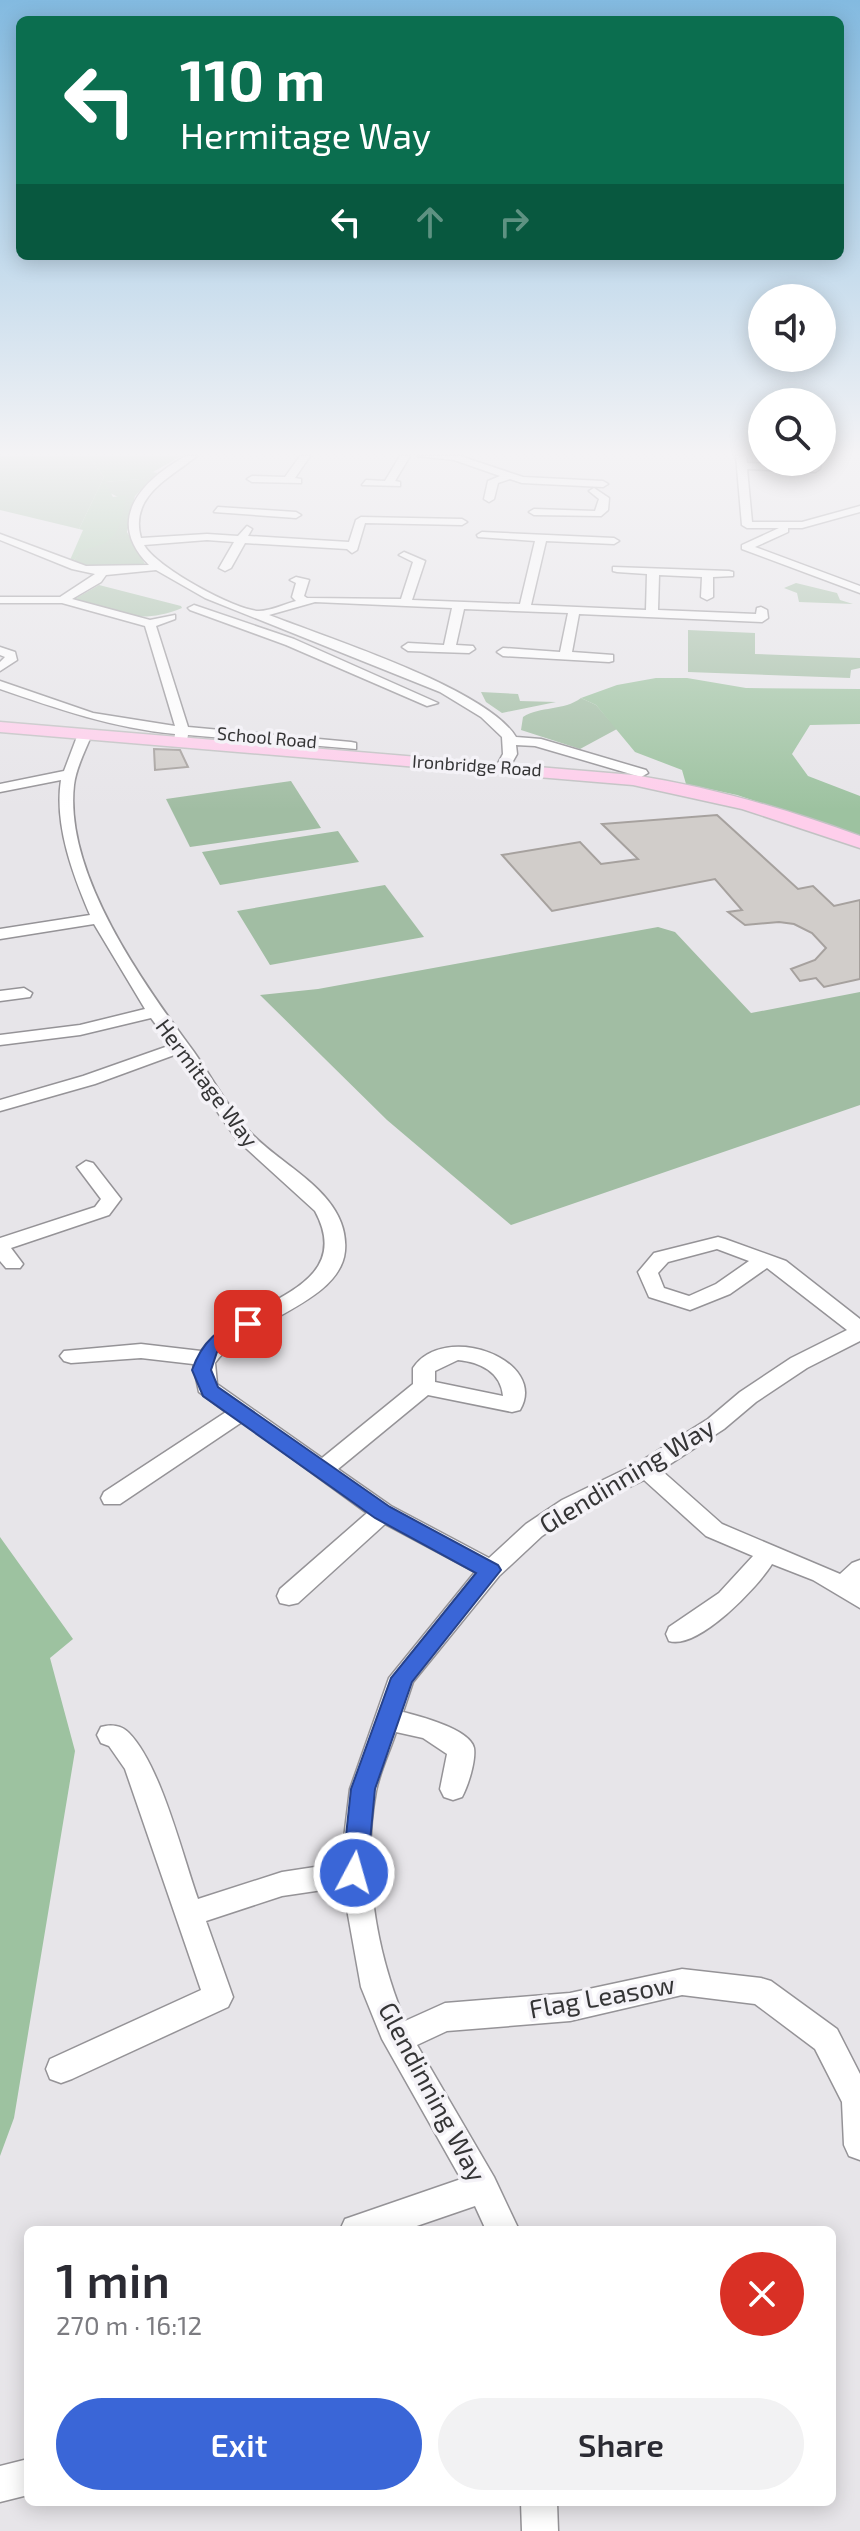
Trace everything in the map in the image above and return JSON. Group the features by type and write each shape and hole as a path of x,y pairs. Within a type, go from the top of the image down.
{"main road":[{"name":"Ironbridge Road","path":"0,727 85,734 182,735 386,760 503,767 689,788 860,842"}],"street":[{"path":"62,600 97,580 100,574"},
{"path":"170,574 204,593 460,697 496,721 509,741 510,754 503,767"},
{"path":"406,602 415,574"},
{"path":"525,607 533,574"},
{"path":"652,613 653,574"},
{"path":"707,597 708,574"},
{"path":"818,574 860,590"},
{"path":"296,580 303,580 298,597 303,600"},
{"path":"0,600 62,600 150,624 171,617"},
{"path":"257,615 303,600 762,617"},
{"path":"449,648 459,604"},
{"path":"194,608 290,642 432,703"},
{"path":"565,656 574,610"},
{"path":"150,624 182,735"},
{"path":"290,642 309,635"},
{"path":"408,647 469,649"},
{"path":"0,651 11,655 11,660 0,667"},
{"path":"503,652 609,658"},
{"name":"School Road","path":"0,685 115,722 182,735 351,746"},
{"name":"Hermitage Way","path":"85,734 67,789 78,868 98,919 154,1012 241,1134 324,1209 334,1237 332,1261 316,1283 283,1308 222,1338 204,1358"},
{"path":"509,741 536,742 586,760 641,773"},
{"path":"0,788 71,774"},
{"path":"0,934 98,919"},
{"path":"0,996 24,993"},
{"path":"0,1040 80,1030 154,1012"},
{"path":"0,1106 89,1080 181,1047"},
{"path":"13,1264 0,1246 102,1211 111,1199 86,1167"},
{"path":"766,1259 723,1289 690,1303 656,1292 648,1272 661,1257 718,1243 766,1259 779,1265 860,1331"},
{"name":"Glendinning Way","path":"501,2226 483,2188 397,2039 376,1987 354,1873 363,1789 402,1678 491,1570 534,1530 570,1506 646,1469 716,1424 748,1397 799,1363 860,1331"},
{"path":"71,1356 141,1351 204,1358 201,1370 207,1387 240,1413 383,1512 491,1570"},
{"path":"323,1469 424,1387"},
{"path":"112,1498 240,1413"},
{"path":"646,1469 714,1530 766,1554 821,1574 851,1593 860,1569"},
{"path":"289,1596 383,1512"},
{"path":"678,1634 738,1593 752,1580 766,1554"},
{"path":"386,1719 430,1729 461,1749 453,1789"},
{"path":"61,2069 218,1997 137,1765 118,1738 110,1735"},
{"path":"189,1914 282,1884 354,1873"},
{"name":"Flag Leasow","path":"397,2039 445,2017 570,2007 682,1982 761,1991 826,2039 857,2100 860,2145"},
{"path":"368,2226 483,2188"},
{"path":"0,2484 24,2478"},
{"path":"539,2506 540,2531"}],"green space":[{"path":"796,583 837,593 840,600 853,604 799,602 797,593 784,588"},
{"path":"99,585 182,608 140,617 73,600"},
{"path":"688,630 755,633 755,654 860,658 860,668 851,670 850,678 688,672"},
{"path":"656,678 687,678 746,688 860,689 860,724 810,725 792,754 808,776 860,796 860,836 737,795 686,784 682,770 635,752 596,705 581,698 617,685"},
{"path":"481,692 518,694 520,701 556,702 502,713 486,702"},
{"path":"581,698 596,705 617,729 580,749 521,730 523,717"},
{"path":"291,781 321,828 190,847 166,799"},
{"path":"338,831 359,862 220,885 202,852"},
{"path":"385,885 424,937 270,965 237,911"},
{"path":"658,927 675,932 751,1013 860,992 860,1105 511,1225 387,1120 260,995 318,989"},
{"path":"0,1537 73,1639 50,1658 75,1751 14,2118 0,2156"}],"building":[{"path":"154,749 180,750 188,767 155,770"},
{"path":"717,815 798,889 813,886 834,906 860,900 860,979 824,987 816,978 800,981 791,969 815,960 826,948 812,933 794,924 745,925 728,912 742,910 715,879 552,911 502,855 580,842 601,864 638,859 602,824"}],"route":[{"path":"248,1324 216,1342 204,1358 201,1370 210,1391 299,1450 347,1489 383,1512 491,1570 402,1678 363,1789 354,1873"}]}
